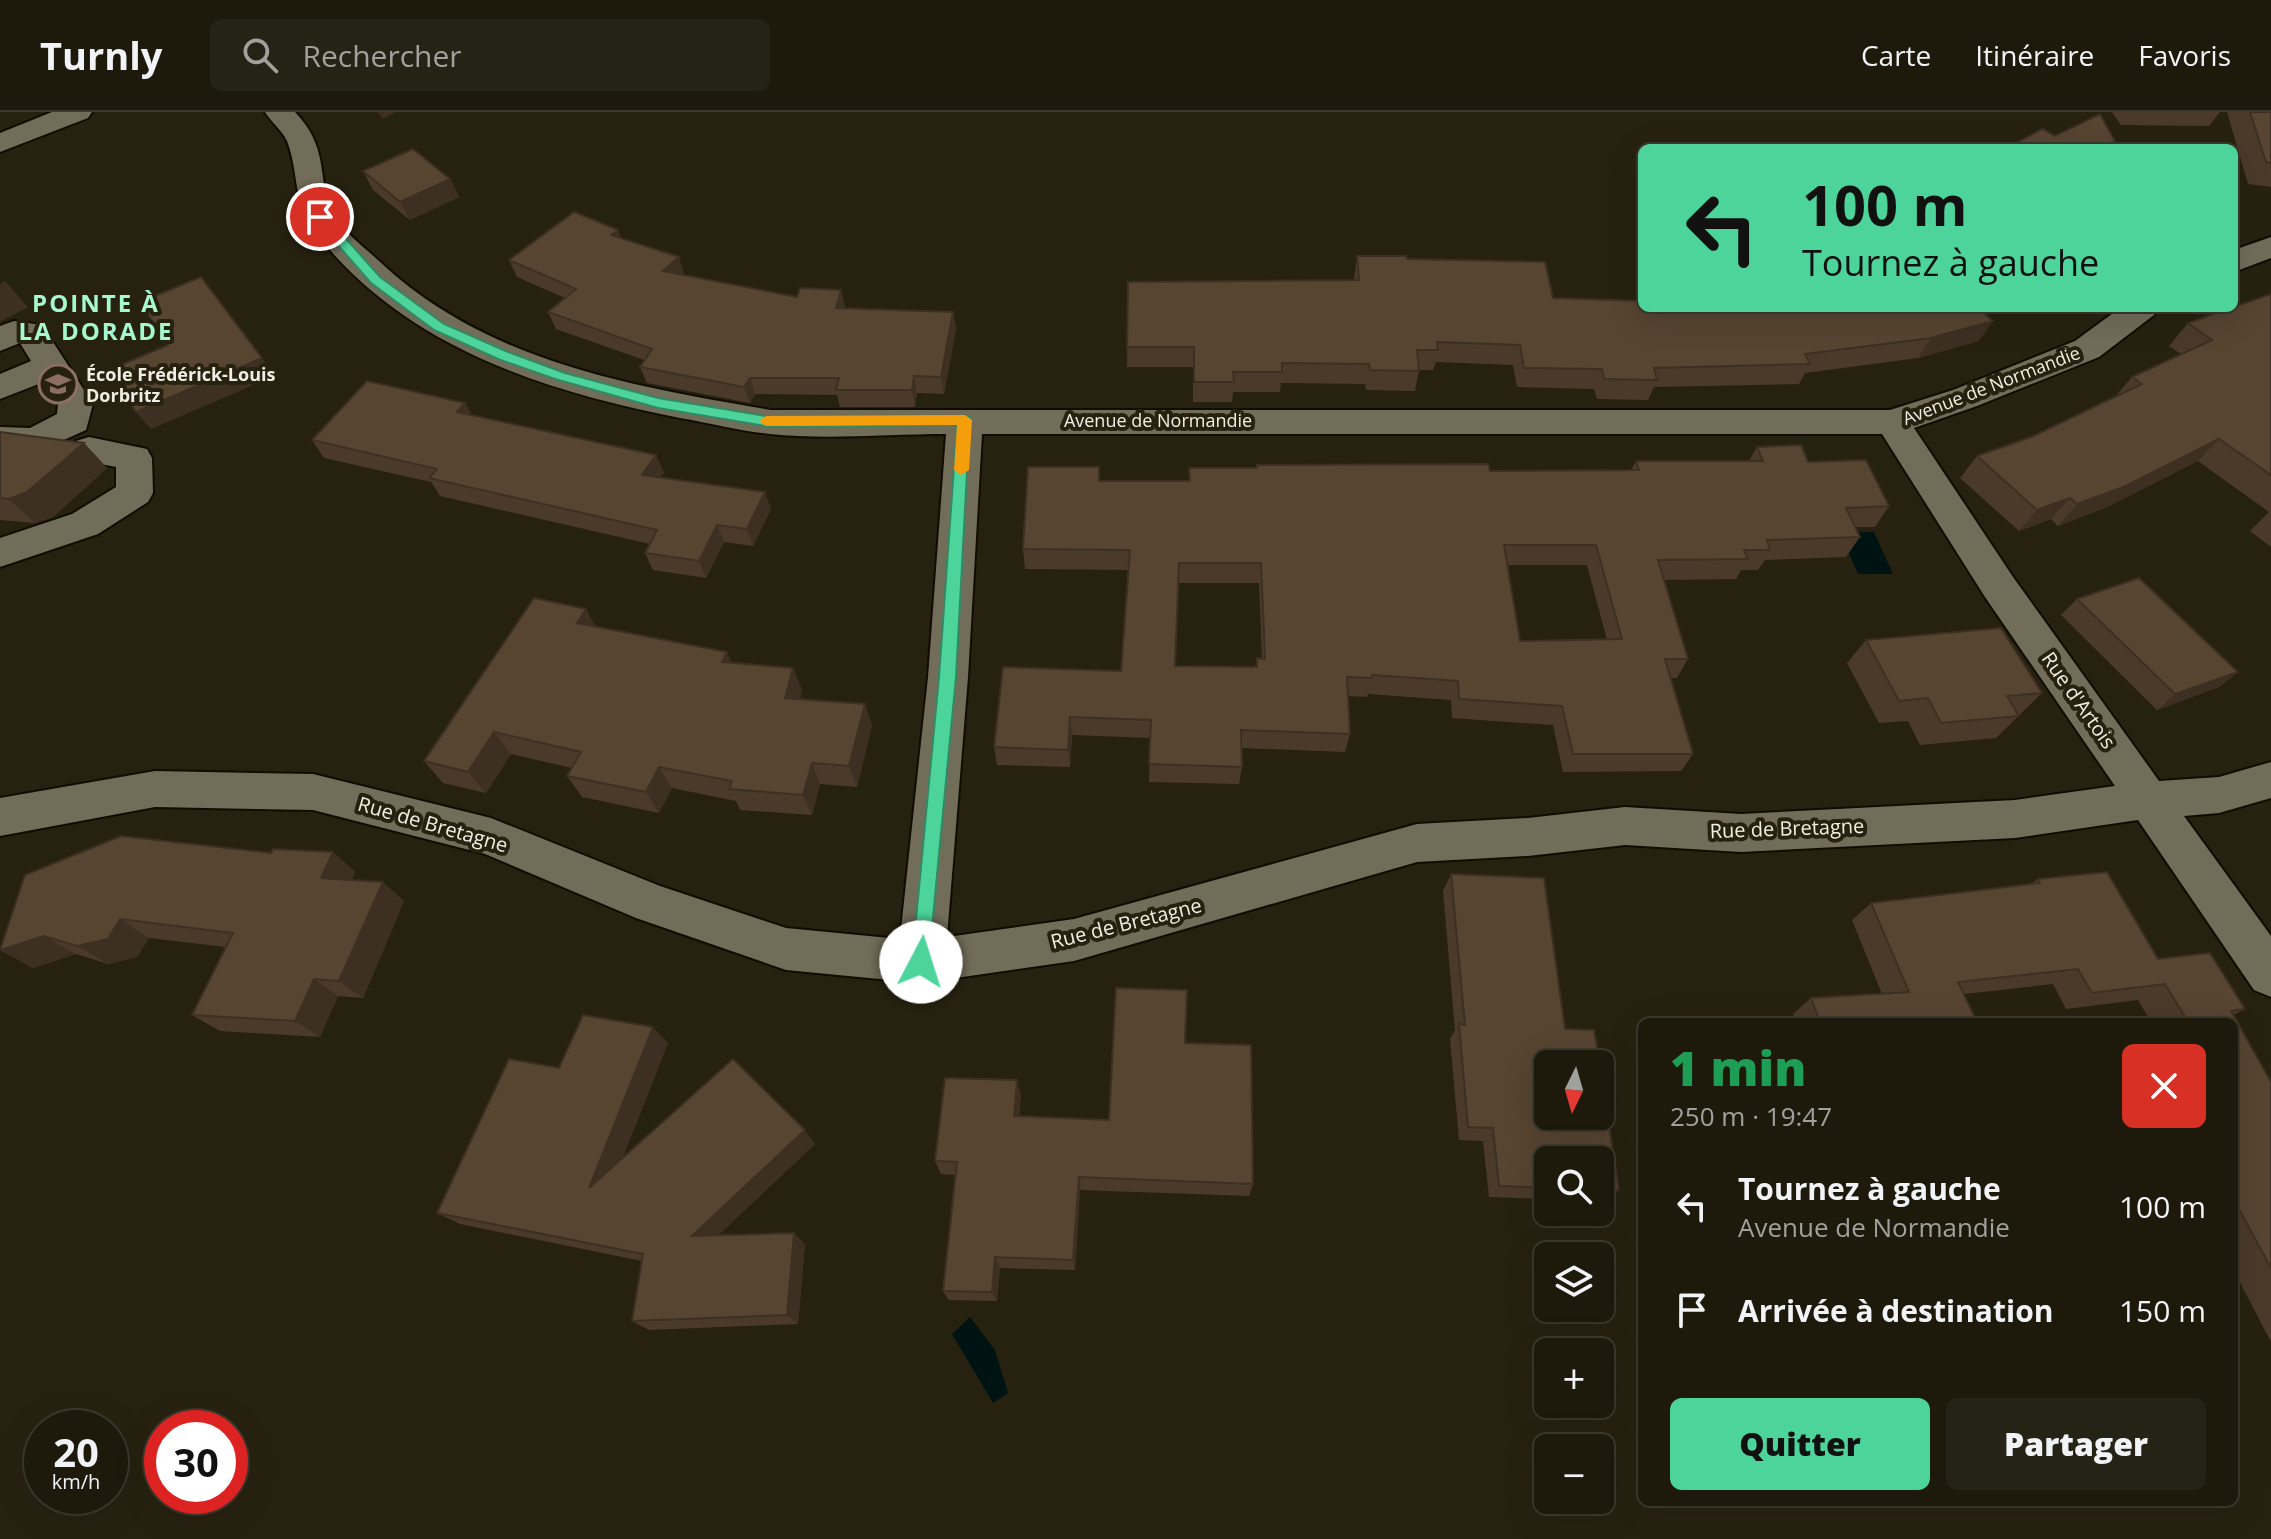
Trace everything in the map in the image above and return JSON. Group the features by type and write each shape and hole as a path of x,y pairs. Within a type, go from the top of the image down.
{"street":[{"path":"0,143 78,112"},
{"name":"Avenue de Normandie","path":"279,112 299,136 320,217 375,280 439,327 560,376 658,403 771,422 1892,422 1965,398 2087,349 2137,312"},
{"path":"2238,260 2271,247"},
{"path":"0,340 14,332 30,333 76,404 73,421 35,441 0,439"},
{"path":"0,387 51,366"},
{"path":"921,962 948,677 965,420"},
{"name":"Rue d'Artois","path":"1892,422 1999,587 2271,975"},
{"path":"0,553 85,524 135,493 134,458 89,450"},
{"name":"Rue de Bretagne","path":"0,817 155,789 313,792 491,837 652,904 786,949 921,962 1074,940 1417,843 1528,837 1625,826 1741,833 2015,819 2149,800 2219,795 2271,780"}],"shaded area":[{"path":"1874,532 1893,574 1858,574 1840,533"},
{"path":"970,1317 995,1350 1008,1393 993,1403 952,1334"}],"building":[{"path":"2250,112 2271,112 2271,163 2266,162"},
{"path":"2100,114 2115,141 2109,144 2015,144 2042,129 2055,136"},
{"path":"413,149 450,179 400,202 363,171"},
{"path":"574,212 618,230 611,235 679,257 663,271 797,297 800,288 841,290 836,308 953,312 941,377 914,376 912,390 836,390 839,378 750,378 744,387 640,367 652,349 548,312 576,289 509,260"},
{"path":"1357,256 1545,262 1553,298 1638,301 1638,312 1983,312 1993,321 1931,338 1805,354 1810,364 1654,368 1657,380 1604,379 1602,369 1524,368 1520,345 1437,342 1438,350 1417,350 1419,371 1370,370 1369,364 1282,363 1282,372 1233,372 1234,382 1194,382 1194,347 1127,347 1128,282 1359,280"},
{"path":"201,277 262,358 136,412 109,370 168,345 140,302"},
{"path":"2271,294 2271,475 2219,439 2126,486 2077,504 2070,498 2037,510 1977,456 2031,437 2142,384 2132,377 2212,340 2188,323 2219,312 2238,312 2238,306"},
{"path":"367,381 465,403 457,412 656,455 642,475 765,492 747,529 717,525 699,561 645,553 657,530 429,478 437,469 312,440"},
{"path":"0,432 84,443 27,492 9,499 0,498"},
{"path":"1801,445 1808,462 1866,460 1889,506 1846,508 1860,537 1767,540 1770,550 1744,550 1748,559 1658,560 1688,659 1665,659 1693,754 1573,754 1562,706 1459,699 1458,681 1372,675 1372,678 1347,677 1350,734 1241,730 1242,767 1149,764 1151,720 1070,717 1068,750 994,747 1003,667 1121,671 1130,550 1023,549 1028,467 1099,467 1099,481 1190,481 1189,468 1257,468 1257,465 1488,464 1490,471 1639,470 1636,461 1763,461 1757,447","holes":["1504,545 1596,545 1622,639 1520,641","1179,563 1261,563 1265,659 1257,658 1257,667 1175,666"]},
{"path":"2139,578 2238,672 2175,694 2077,599"},
{"path":"534,598 586,609 577,623 727,652 722,662 793,668 785,698 865,704 849,766 812,763 803,795 729,789 732,781 659,767 646,792 567,776 581,752 494,732 468,772 424,761"},
{"path":"2001,628 2042,693 2007,696 2019,716 1941,723 1928,698 1899,701 1866,640"},
{"path":"121,836 271,853 273,849 333,852 321,878 383,882 339,981 314,979 295,1021 192,1015 233,933 120,919 108,939 77,946 44,936 0,950 25,875"},
{"path":"2107,872 2158,959 2210,953 2245,1009 2231,1011 2235,1018 2186,1018 2165,984 2092,993 2078,969 1958,982 1975,1018 1818,1018 1811,998 1909,992 1871,903 2040,883 2038,879"},
{"path":"1451,874 1544,878 1565,1029 1594,1030 1598,1050 1534,1050 1534,1130 1610,1130 1612,1146 1534,1146 1534,1187 1499,1186 1493,1128 1468,1127 1459,1024 1465,1025"},
{"path":"1116,988 1187,990 1185,1043 1251,1045 1253,1184 1079,1177 1073,1260 995,1257 992,1292 943,1291 957,1162 935,1161 945,1078 1017,1080 1014,1116 1109,1120"},
{"path":"583,1015 653,1027 589,1188 733,1059 805,1130 692,1236 794,1233 787,1315 632,1321 643,1254 437,1213 509,1059 559,1068"},
{"path":"2238,1023 2271,1082 2271,1268 2238,1207"},
{"path":"1614,1157 1619,1190 1614,1190"}],"slow traffic":[{"path":"766,421 965,420 961,470"}],"place":[{"name":"École Frédérick-Louis Dorbritz","path":"58,384"}],"district":[{"name":"POINTE À LA DORADE","path":"96,316"}],"route":[{"path":"320,217 375,280 439,327 560,376 658,403 771,422 965,420 948,677 921,962"}]}
